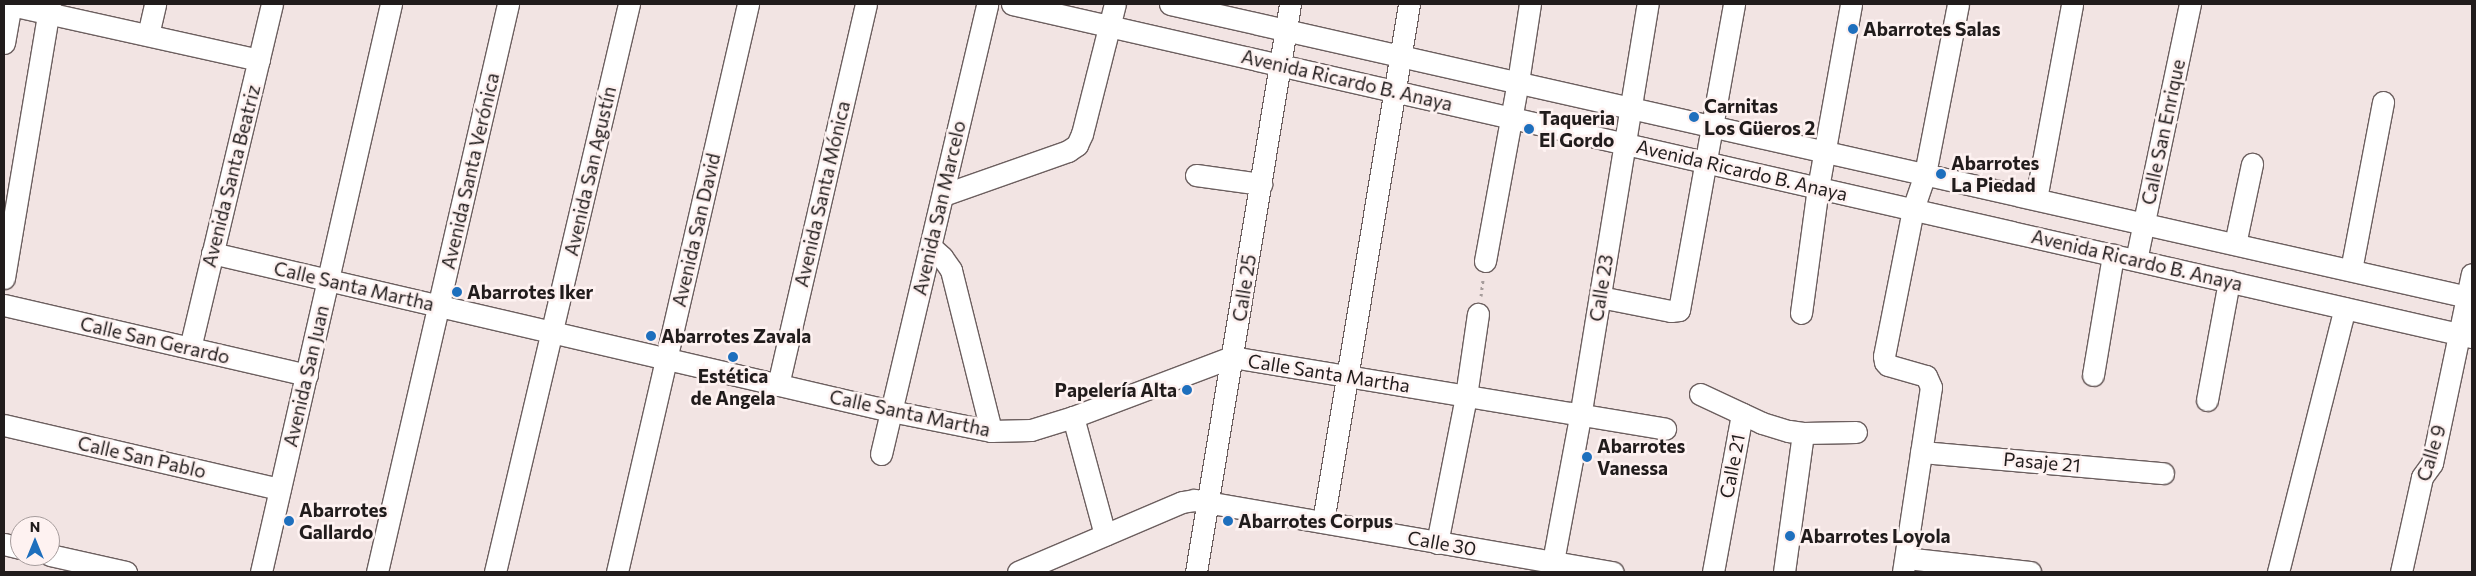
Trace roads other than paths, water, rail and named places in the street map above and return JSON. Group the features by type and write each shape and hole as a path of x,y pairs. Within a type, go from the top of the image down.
{"street":[{"path":"4,43 11,4 49,8 148,35 259,60"},
{"path":"148,35 155,4"},
{"name":"Avenida Santa Beatriz","path":"190,348 272,4"},
{"name":"Avenida San Juan","path":"261,572 391,4"},
{"name":"Avenida Santa Verónica","path":"378,572 508,4"},
{"name":"Avenida San Agustín","path":"495,572 629,4"},
{"name":"Avenida San David","path":"616,572 748,4"},
{"name":"Avenida Santa Mónica","path":"778,385 866,4"},
{"name":"Avenida San Marcelo","path":"881,454 987,4"},
{"name":"Avenida Ricardo B. Anaya","path":"1012,4 2467,335"},
{"path":"943,195 1068,151 1077,145 1082,134 1115,4"},
{"name":"Avenida Ricardo B. Anaya","path":"1170,4 2470,298"},
{"name":"Calle 25","path":"1196,572 1290,4"},
{"path":"1323,522 1349,376 1409,4"},
{"path":"1486,261 1530,4"},
{"name":"Calle 23","path":"1552,567 1580,417 1648,4"},
{"path":"1600,297 1671,312 1679,310 1734,4"},
{"path":"1801,313 1818,188 1826,152 1851,4"},
{"path":"1958,4 1925,174 1913,209 1884,356 1885,362 1888,365 1926,376 1930,381 1922,452 1904,565 2030,572"},
{"path":"2036,200 2072,4"},
{"name":"Calle San Enrique","path":"2136,260 2190,4"},
{"path":"4,278 49,8"},
{"path":"2351,270 2383,102"},
{"path":"2235,244 2252,164"},
{"path":"1196,175 1260,184"},
{"path":"931,247 942,257 951,270 991,432"},
{"name":"Calle Santa Martha","path":"212,253 891,411 991,432 1031,430 1073,417 1232,357 1580,417 1665,429"},
{"path":"2093,376 2113,255"},
{"name":"Calle 9","path":"2401,572 2422,477 2432,463 2467,335 2472,274"},
{"path":"2208,400 2229,281"},
{"name":"Calle San Gerardo","path":"4,305 307,375"},
{"path":"2278,572 2346,308"},
{"path":"1437,543 1466,396 1478,314"},
{"path":"1700,394 1742,414"},
{"name":"Calle 21","path":"1713,572 1742,414 1762,423 1803,433 1856,432"},
{"path":"1073,417 1105,535"},
{"name":"Calle San Pablo","path":"4,425 280,489"},
{"path":"1784,572 1803,433"},
{"name":"Pasaje 21","path":"1922,452 2163,473"},
{"name":"Calle 30","path":"1018,572 1182,502 1208,502 1437,543 1552,567 1613,572"},
{"path":"60,557 126,572"}],"place":[{"name":"Abarrotes Salas","path":"1853,29"},
{"name":"Carnitas Los Güeros 2","path":"1694,117"},
{"name":"Taqueria El Gordo","path":"1529,129"},
{"name":"Abarrotes La Piedad","path":"1941,174"},
{"name":"Abarrotes Iker","path":"457,292"},
{"name":"Abarrotes Zavala","path":"651,336"},
{"name":"Estética de Angela","path":"733,357"},
{"name":"Papelería Alta","path":"1187,390"},
{"name":"Abarrotes Vanessa","path":"1587,457"},
{"name":"Abarrotes Gallardo","path":"289,521"},
{"name":"Abarrotes Corpus","path":"1228,521"},
{"name":"Abarrotes Loyola","path":"1790,536"}]}
